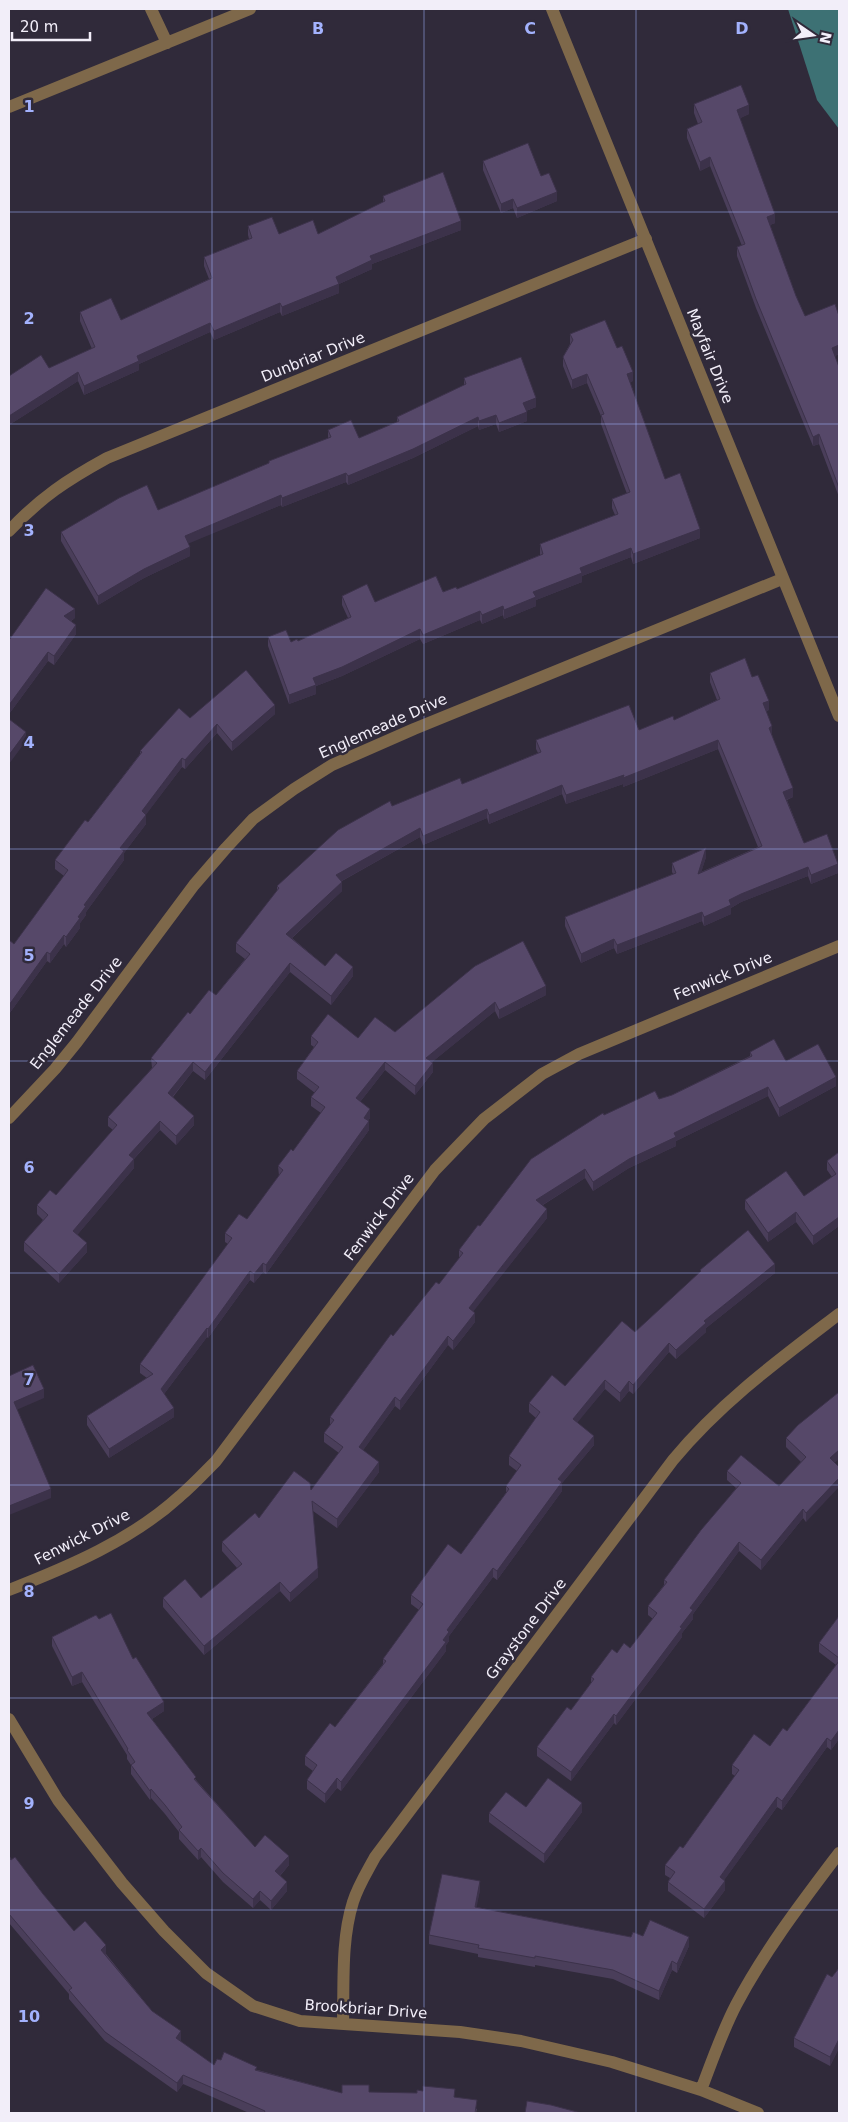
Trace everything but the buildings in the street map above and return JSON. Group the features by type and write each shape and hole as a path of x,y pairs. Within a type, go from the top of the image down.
{"street":[{"path":"151,9 168,43"},
{"path":"9,107 250,9"},
{"name":"Mayfair Drive","path":"552,9 839,716"},
{"name":"Dunbriar Drive","path":"9,531 30,508 67,480 107,458 646,240"},
{"name":"Englemeade Drive","path":"9,1118 55,1069 77,1042 194,885 226,848 254,819 294,789 332,765 414,729 782,579"},
{"name":"Fenwick Drive","path":"9,1590 47,1575 132,1532 180,1497 216,1461 435,1170 484,1118 516,1093 542,1074 579,1054 839,946"},
{"name":"Graystone Drive","path":"343,2024 348,1926 353,1902 362,1879 375,1857 673,1460 696,1433 759,1375 839,1314"},
{"name":"Brookbriar Drive","path":"9,1719 58,1800 96,1852 164,1931 206,1973 253,2006 300,2021 460,2032 522,2041 612,2062 702,2090 758,2113"},
{"path":"702,2090 720,2039 735,2006 762,1958 839,1853"}],"shaded area":[{"path":"788,9 839,9 839,129 817,100"}]}
